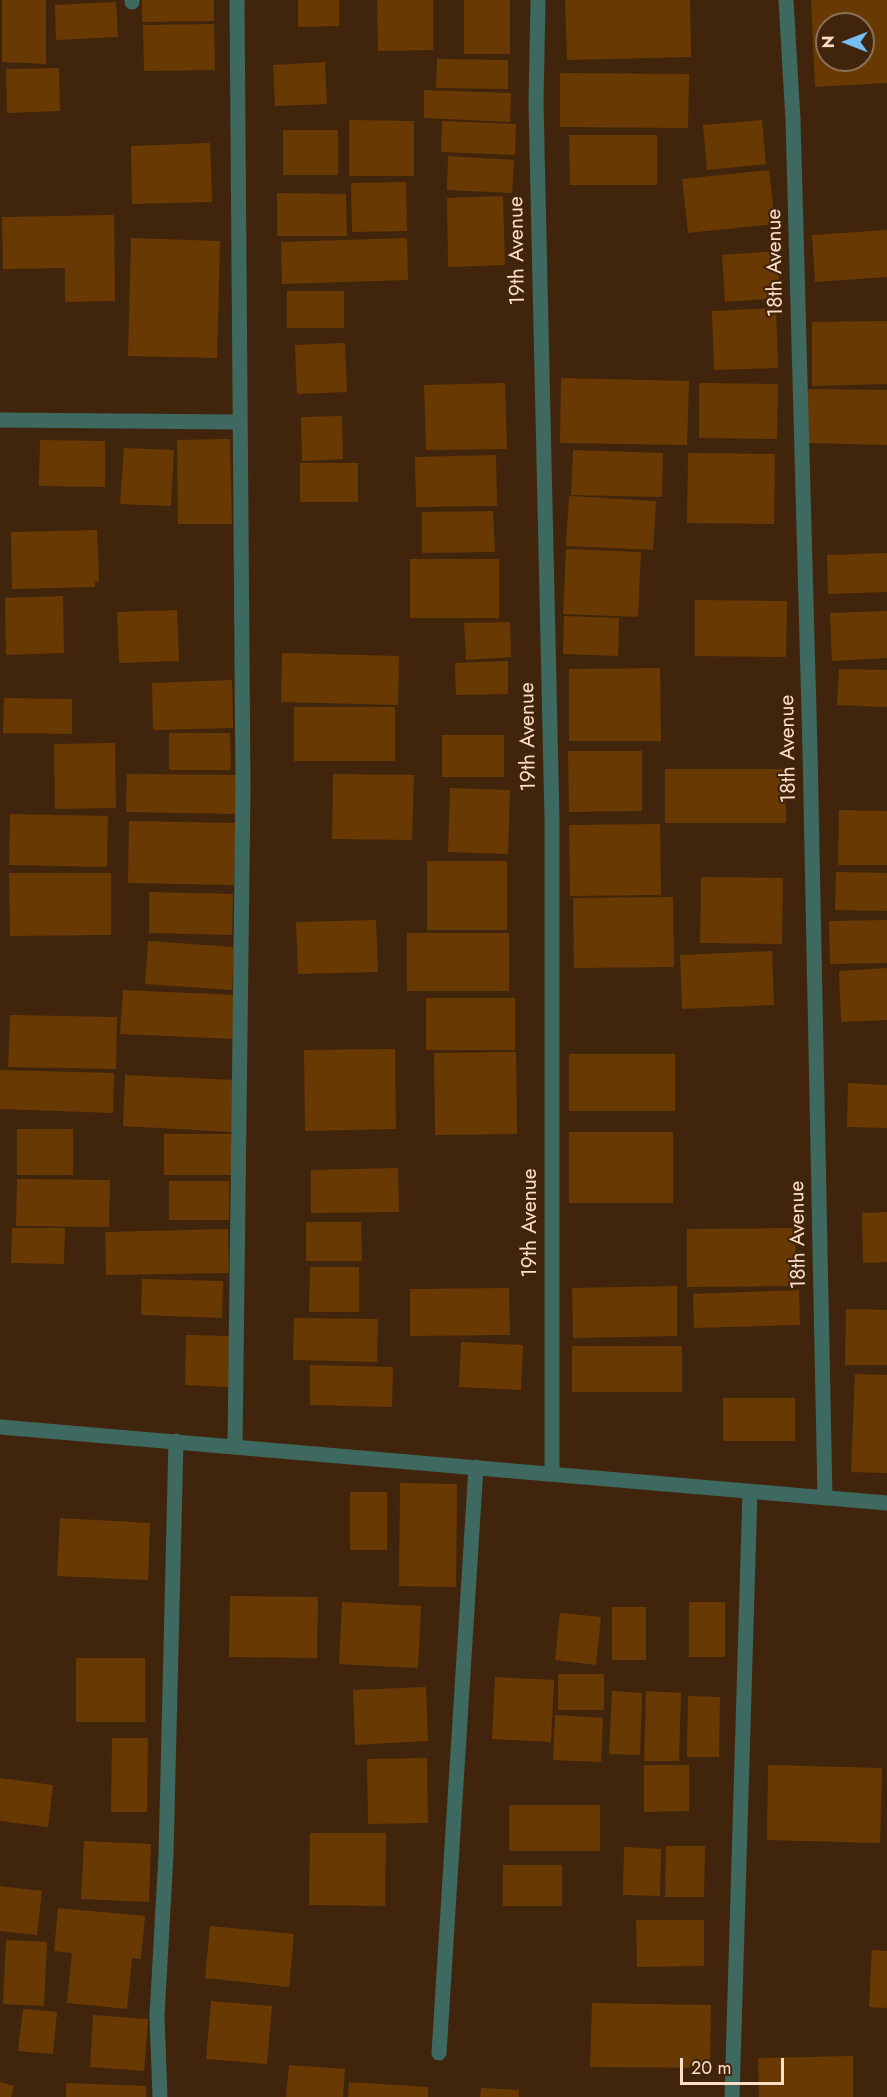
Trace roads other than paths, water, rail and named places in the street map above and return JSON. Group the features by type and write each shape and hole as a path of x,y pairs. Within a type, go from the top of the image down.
{"street":[{"path":"235,1446 243,786 237,0"},
{"name":"19th Avenue","path":"538,0 536,102 552,819 552,1474"},
{"name":"18th Avenue","path":"786,0 793,120 810,738 825,1498"},
{"path":"0,420 240,422"},
{"path":"0,1427 887,1503"},
{"path":"159,2097 157,2016 166,1855 176,1441"},
{"path":"439,2053 476,1467"},
{"path":"732,2097 750,1491"}]}
